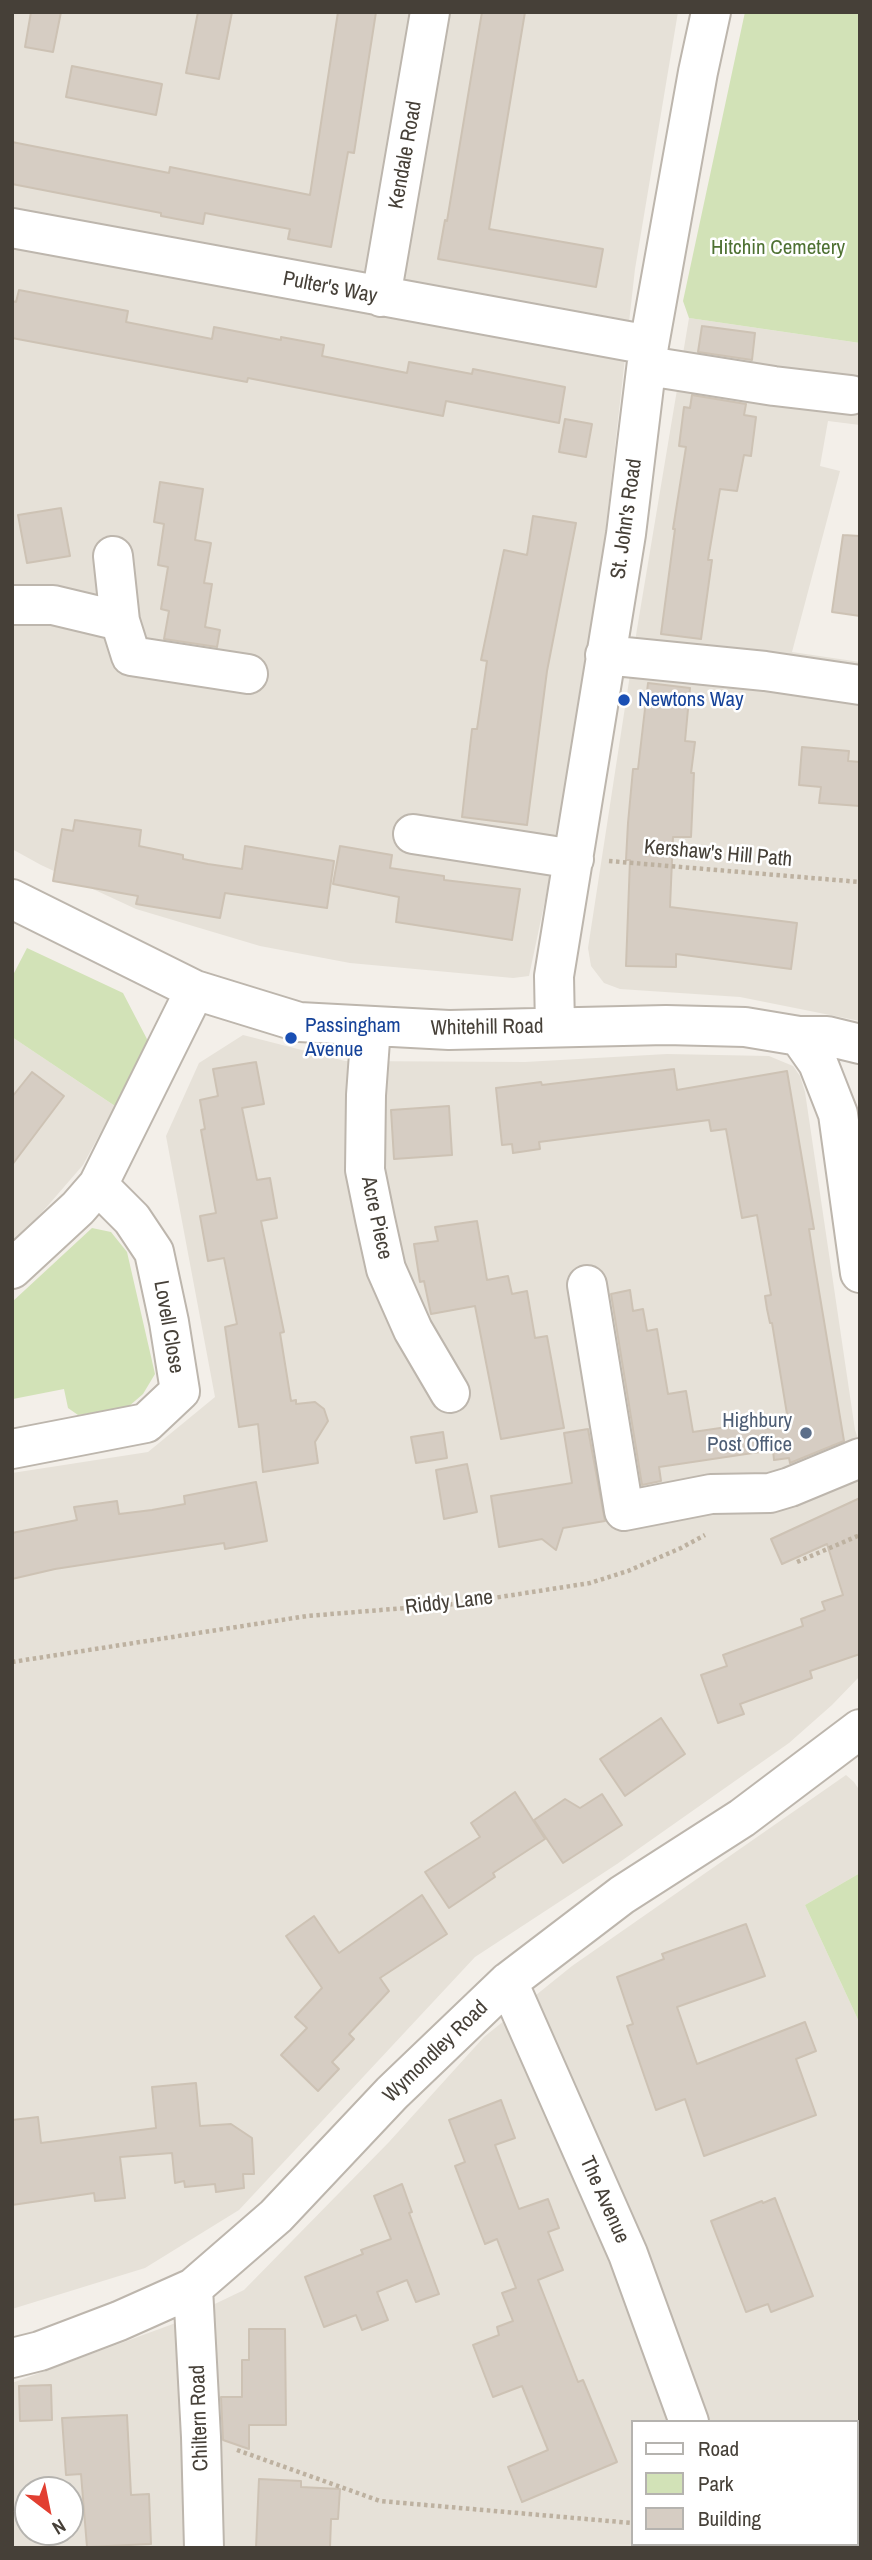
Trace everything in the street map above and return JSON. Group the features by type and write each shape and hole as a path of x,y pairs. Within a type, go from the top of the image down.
{"street":[{"name":"Kendale Road","path":"381,297 430,12"},
{"name":"St. John's Road","path":"555,1027 554,976 626,534 648,356 711,12"},
{"name":"Pulter's Way","path":"12,228 381,297 774,386 851,395"},
{"path":"113,556 120,621 131,656 248,674"},
{"path":"12,605 53,605 120,621"},
{"path":"605,655 765,671 860,685"},
{"path":"414,834 574,859"},
{"name":"Whitehill Road","path":"12,899 195,990 299,1022 449,1030 745,1027 799,1036 827,1036 860,1044"},
{"path":"12,1269 78,1208 98,1185 195,990"},
{"name":"Acre Piece","path":"371,1027 366,1095 365,1170 375,1219 386,1269 413,1330 450,1393"},
{"path":"799,1036 818,1063 838,1114 860,1272"},
{"path":"838,1114 850,1089 860,1080"},
{"name":"Lovell Close","path":"12,1449 146,1423 180,1391 154,1252 132,1219 98,1185"},
{"path":"587,1285 624,1511 710,1494 770,1493 860,1458"},
{"name":"Wymondley Road","path":"12,2358 40,2351 119,2321 193,2288 276,2216 393,2093 508,1982 622,1895 742,1818 860,1729"},
{"name":"The Avenue","path":"508,1982 628,2254 688,2420"},
{"name":"Chiltern Road","path":"193,2288 204,2548"}],"path":[{"name":"Kershaw's Hill Path","path":"574,859 860,882"},
{"name":"Riddy Lane","path":"12,1662 307,1616 455,1604 590,1583 639,1567 713,1530"},
{"path":"797,1562 860,1535"},
{"path":"201,2437 380,2501 630,2523"}],"shaded area":[{"path":"12,12 678,12 635,269 597,607 560,830 529,976 513,978 350,963 260,946 136,909 12,849"},
{"path":"689,318 860,343 860,425 828,421 820,466 840,471 792,652 860,662 860,1021 740,997 620,989 604,983 591,966 588,948 637,629"},
{"path":"243,1035 345,1061 525,1062 667,1054 769,1056 793,1066 800,1076 805,1092 855,1430 860,1444 860,1676 789,1743 617,1864 475,1957 239,2210 145,2268 12,2309 12,1473 148,1452 215,1397 166,1136 199,1063"},
{"path":"12,1037 115,1106 83,1165 12,1247"},
{"path":"846,1775 860,1791 860,1873 805,1905 860,2024 860,2548 12,2548 12,2383 173,2324 244,2290 389,2142 484,2037 572,1966"}],"green space":[{"name":"Hitchin Cemetery","path":"745,12 860,12 860,343 689,318 683,301"},
{"path":"27,948 123,993 148,1041 115,1106 12,1037 12,977"},
{"path":"92,1228 111,1232 127,1252 155,1374 143,1394 128,1407 78,1415 68,1408 64,1389 13,1399 12,1421 12,1302"},
{"path":"860,1873 860,2024 805,1905"}],"building":[{"path":"31,12 61,12 53,52 25,47"},
{"path":"198,12 232,12 219,79 186,73"},
{"path":"338,12 376,12 354,153 348,152 331,247 288,239 290,229 205,213 203,224 161,216 161,213 12,184 12,142 169,173 170,167 310,195"},
{"path":"482,12 525,12 489,229 603,249 596,287 438,259 445,220 447,221"},
{"path":"72,66 162,84 156,115 66,97"},
{"path":"19,290 128,311 126,322 212,339 214,327 324,345 322,356 407,373 409,362 472,374 473,369 565,387 559,423 446,401 443,416 248,378 247,382 12,338 12,301 16,302"},
{"path":"702,326 755,333 752,360 698,352"},
{"path":"692,395 746,404 744,415 756,417 751,456 744,455 737,491 720,489 708,560 712,560 701,639 661,634 686,447 679,446 684,407 690,408"},
{"path":"565,419 592,424 586,457 559,452"},
{"path":"160,482 203,489 195,540 211,543 204,583 212,584 205,627 220,630 217,647 164,639 169,611 161,609 168,567 158,565 164,524 154,522"},
{"path":"61,508 70,556 27,563 18,515"},
{"path":"533,516 576,523 547,671 527,825 462,817 472,729 477,729 487,661 481,660 504,550 527,555"},
{"path":"843,535 860,536 860,616 832,612"},
{"path":"648,683 690,688 685,741 695,742 691,773 694,773 691,837 673,837 670,907 797,923 791,969 676,954 676,967 626,966 630,860 626,860 628,823 633,769 638,769"},
{"path":"802,747 849,751 848,761 860,762 860,806 819,803 821,787 799,785"},
{"path":"75,820 141,830 139,846 183,855 183,859 208,864 242,869 245,846 334,861 327,908 225,893 220,918 136,904 138,896 53,881 62,829 73,831"},
{"path":"340,846 392,855 390,868 444,876 444,880 520,889 512,940 396,922 399,897 333,884"},
{"path":"256,1062 264,1104 242,1108 257,1180 270,1178 277,1218 261,1221 284,1332 280,1333 291,1401 296,1400 296,1404 315,1402 324,1409 328,1421 315,1442 318,1463 263,1472 258,1424 239,1427 225,1327 237,1324 224,1258 208,1261 200,1216 216,1213 201,1130 205,1129 200,1100 218,1096 213,1069"},
{"path":"674,1069 677,1090 787,1071 814,1229 809,1229 844,1441 790,1463 789,1458 774,1460 773,1450 659,1467 661,1481 642,1485 611,1294 630,1290 633,1311 643,1309 647,1331 657,1329 668,1394 686,1391 693,1432 768,1421 767,1418 787,1414 765,1296 771,1295 757,1215 742,1218 726,1129 711,1131 709,1120 539,1142 540,1149 513,1153 512,1144 502,1145 496,1088"},
{"path":"32,1072 64,1096 12,1165 12,1097"},
{"path":"449,1106 452,1155 394,1159 391,1110"},
{"path":"477,1221 487,1280 508,1276 512,1294 527,1291 535,1338 547,1336 564,1428 501,1439 475,1306 431,1314 424,1281 420,1282 414,1244 438,1241 435,1227"},
{"path":"588,1429 605,1521 563,1528 556,1550 542,1539 499,1547 491,1496 572,1483 564,1433"},
{"path":"443,1432 447,1458 416,1463 411,1437"},
{"path":"467,1464 477,1512 444,1519 436,1470"},
{"path":"256,1482 267,1541 225,1549 224,1543 55,1569 12,1579 12,1533 77,1520 74,1507 117,1501 119,1514 152,1510 185,1504 184,1496"},
{"path":"860,1498 860,1654 810,1671 812,1678 740,1704 744,1714 718,1723 701,1675 727,1666 723,1655 803,1626 801,1619 825,1610 822,1602 843,1595 827,1544 782,1564 771,1539"},
{"path":"661,1718 685,1754 625,1796 600,1759"},
{"path":"515,1792 545,1839 493,1873 495,1877 449,1908 425,1872 480,1837 471,1823"},
{"path":"602,1794 622,1825 563,1863 534,1820 565,1799 580,1808"},
{"path":"422,1895 447,1934 380,1978 389,1991 349,2034 354,2039 332,2062 339,2069 318,2091 281,2055 307,2028 295,2017 322,1988 286,1936 314,1916 339,1953"},
{"path":"746,1924 765,1976 677,2007 697,2064 805,2022 816,2051 796,2059 816,2115 704,2156 685,2099 656,2110 627,2026 633,2024 617,1977 664,1959 662,1954"},
{"path":"196,2083 200,2126 231,2124 252,2138 254,2174 243,2174 244,2188 216,2192 215,2184 185,2187 184,2181 175,2183 172,2153 120,2157 125,2198 95,2201 94,2193 12,2205 12,2120 38,2117 41,2143 156,2128 152,2087"},
{"path":"501,2100 515,2138 495,2145 519,2209 548,2199 559,2228 548,2232 563,2270 538,2280 578,2382 583,2380 617,2462 522,2502 508,2467 548,2450 522,2386 493,2397 473,2345 499,2335 497,2327 513,2321 502,2293 516,2288 497,2239 485,2244 455,2166 465,2162 449,2120"},
{"path":"402,2184 412,2212 409,2213 439,2294 416,2302 407,2280 377,2292 388,2320 362,2330 356,2315 324,2327 305,2277 363,2254 361,2250 391,2239 374,2196"},
{"path":"775,2198 813,2296 771,2312 768,2304 746,2312 711,2221"},
{"path":"249,2329 285,2329 286,2425 249,2425 249,2449 223,2440 221,2397 242,2397 242,2360 249,2360"},
{"path":"51,2385 52,2420 20,2421 19,2386"},
{"path":"127,2415 131,2495 149,2494 151,2544 87,2547 84,2476 66,2475 62,2418"},
{"path":"259,2479 301,2481 301,2487 340,2489 338,2519 331,2519 330,2548 256,2548"}],"place":[{"name":"Newtons Way","path":"624,700"},
{"name":"Passingham Avenue","path":"291,1038"},
{"name":"Highbury Post Office","path":"806,1433"}]}
